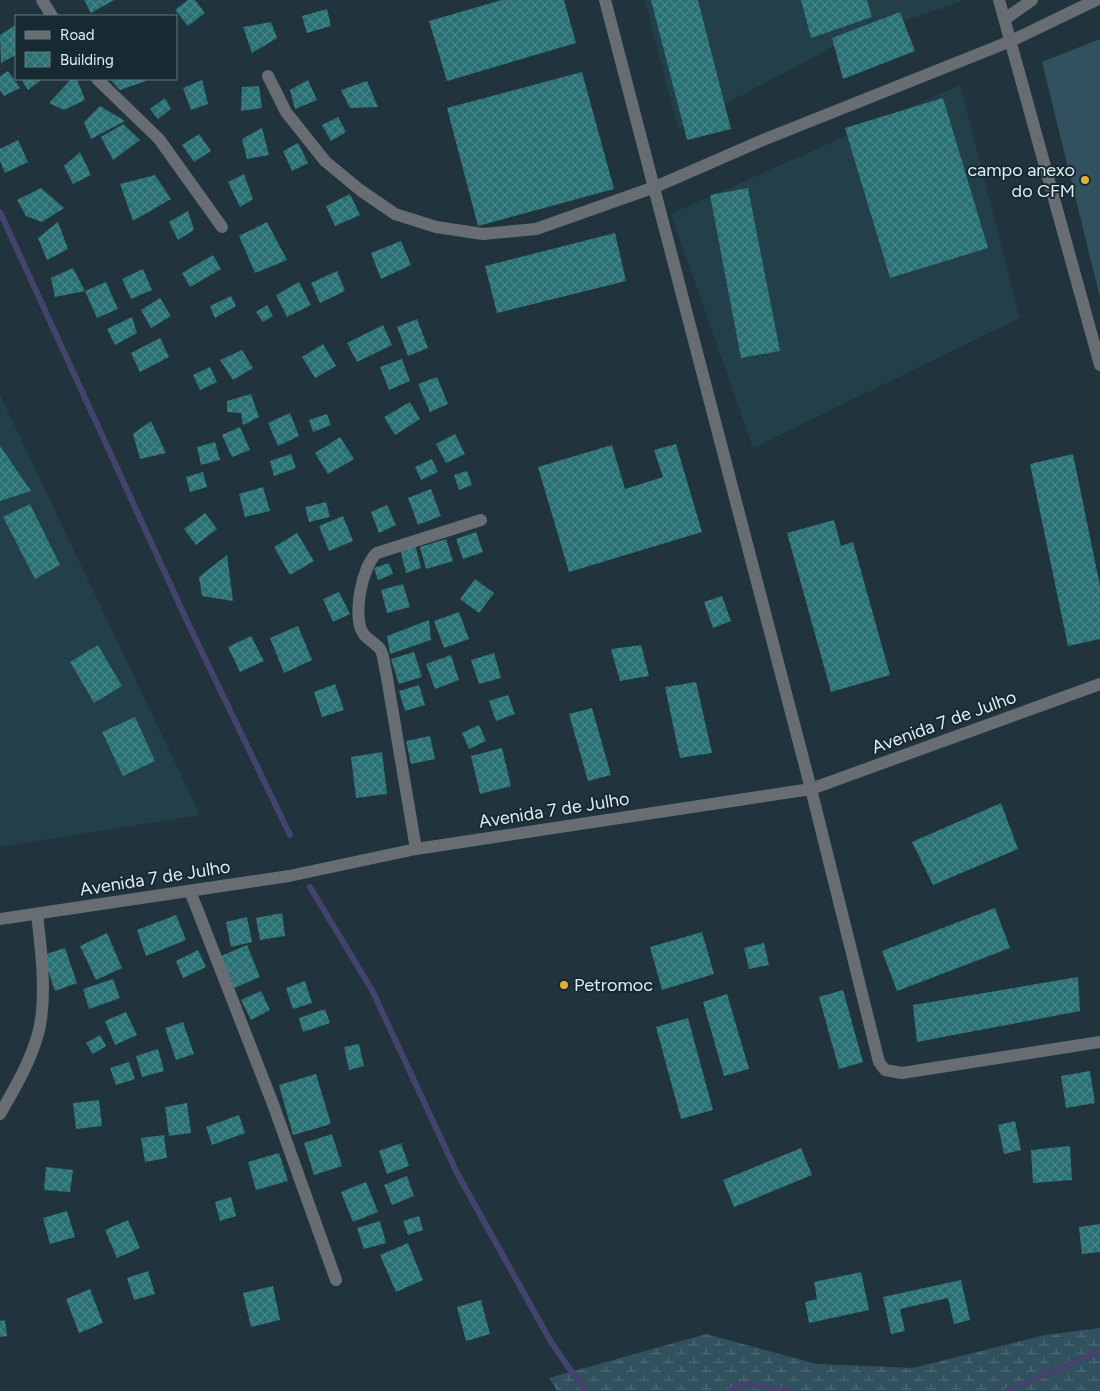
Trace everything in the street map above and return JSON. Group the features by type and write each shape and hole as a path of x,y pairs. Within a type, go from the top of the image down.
{"street":[{"path":"42,0 51,15"},
{"path":"605,0 811,789 879,1062 885,1070 902,1073 1100,1042"},
{"path":"999,0 1100,365"},
{"path":"1004,19 1032,0"},
{"path":"268,76 286,112 325,161 360,190 395,214 436,227 483,234 536,229 655,187 1011,41 1096,0"},
{"path":"99,80 159,139 222,227"},
{"path":"416,849 386,672 380,650 363,633 359,624 358,610 368,563 377,553 481,520"},
{"name":"Avenida 7 de Julho","path":"0,920 290,876 416,849 811,789 1100,684"},
{"path":"190,891 272,1104 336,1280"},
{"path":"0,1114 28,1061 39,1030 42,1006 37,914"}],"shaded area":[{"path":"645,0 960,0 960,2 846,40 678,129"},
{"path":"960,85 1020,318 753,448 671,214"},
{"path":"0,395 200,815 0,847"}],"green space":[{"name":"campo anexo do CFM","path":"1100,39 1100,297 1042,62"},
{"path":"1100,1328 1100,1391 557,1391 549,1378 706,1334 817,1364 913,1368 1045,1335"}],"building":[{"path":"84,0 114,0 91,13"},
{"path":"188,0 195,0 205,13 188,26 175,10"},
{"path":"502,0 564,0 576,43 447,81 429,21"},
{"path":"651,0 698,0 731,129 687,140"},
{"path":"801,0 867,0 872,17 811,38"},
{"path":"327,9 331,26 307,33 302,16"},
{"path":"900,12 915,51 843,79 832,38"},
{"path":"271,22 277,38 252,53 243,27"},
{"path":"15,26 15,56 1,63 0,35"},
{"path":"8,71 20,88 4,96 0,90 0,76"},
{"path":"582,72 614,189 478,226 447,108"},
{"path":"22,80 41,80 28,90"},
{"path":"70,80 77,80 85,100 64,110 49,103"},
{"path":"111,80 146,81 120,90"},
{"path":"202,80 208,104 191,110 183,88"},
{"path":"308,80 317,100 295,109 290,90"},
{"path":"367,81 378,107 350,108 341,90"},
{"path":"259,86 262,108 241,111 242,87"},
{"path":"165,98 171,109 158,119 150,109"},
{"path":"943,98 988,248 890,278 845,128"},
{"path":"100,106 125,121 91,139 84,122"},
{"path":"338,117 346,132 331,141 322,125"},
{"path":"123,124 140,140 113,160 101,137"},
{"path":"262,128 269,155 247,159 242,139"},
{"path":"199,134 211,151 194,162 182,145"},
{"path":"18,140 28,162 5,173 0,161 0,149"},
{"path":"298,143 308,163 292,171 283,151"},
{"path":"80,152 91,175 73,184 64,166"},
{"path":"244,174 253,199 240,207 228,182"},
{"path":"155,175 171,199 133,221 120,184"},
{"path":"41,188 64,208 42,222 26,216 17,200"},
{"path":"748,188 780,351 741,358 710,195"},
{"path":"350,194 360,215 335,226 326,206"},
{"path":"188,211 194,230 178,240 169,222"},
{"path":"58,222 68,249 47,260 38,238"},
{"path":"267,222 287,260 255,273 239,236"},
{"path":"615,233 626,281 497,313 485,266"},
{"path":"401,241 411,265 381,279 371,253"},
{"path":"213,255 221,269 190,287 182,273"},
{"path":"73,268 85,291 55,297 51,278"},
{"path":"143,269 152,290 131,299 122,279"},
{"path":"337,271 345,291 320,303 311,283"},
{"path":"106,282 118,309 97,318 85,291"},
{"path":"299,282 311,305 287,317 276,295"},
{"path":"231,296 236,306 215,318 210,306"},
{"path":"160,298 171,316 151,328 141,310"},
{"path":"267,305 273,316 263,322 256,312"},
{"path":"132,317 137,333 115,345 107,329"},
{"path":"417,319 428,348 408,356 397,327"},
{"path":"383,325 392,345 357,362 347,343"},
{"path":"160,338 169,357 140,372 131,353"},
{"path":"323,344 336,366 315,378 302,357"},
{"path":"242,350 253,368 233,380 220,360"},
{"path":"402,359 410,381 389,390 380,367"},
{"path":"210,367 217,382 200,390 193,375"},
{"path":"437,377 448,404 430,412 418,384"},
{"path":"251,394 259,417 243,425 241,413 227,412 227,401"},
{"path":"410,402 420,419 395,435 384,417"},
{"path":"290,413 299,436 278,446 268,423"},
{"path":"327,414 331,425 313,432 309,420"},
{"path":"151,421 166,453 140,459 133,434"},
{"path":"240,427 250,450 232,457 222,435"},
{"path":"455,434 465,454 446,463 436,444"},
{"path":"340,437 354,459 328,474 315,453"},
{"path":"215,442 220,460 201,465 197,447"},
{"path":"676,444 702,532 569,572 538,467 612,445 625,489 663,477 654,450"},
{"path":"0,446 31,491 0,501"},
{"path":"291,454 296,468 274,476 270,461"},
{"path":"1073,454 1100,586 1100,639 1068,646 1030,464"},
{"path":"432,459 438,472 421,480 415,467"},
{"path":"467,471 472,485 459,490 454,475"},
{"path":"203,472 207,487 190,492 186,477"},
{"path":"263,487 270,511 245,517 239,494"},
{"path":"431,489 441,516 418,525 408,498"},
{"path":"326,502 330,517 309,522 305,507"},
{"path":"30,504 60,565 35,579 3,517"},
{"path":"387,505 396,525 379,533 371,512"},
{"path":"205,513 217,529 196,545 184,529"},
{"path":"343,516 353,541 329,551 319,526"},
{"path":"834,520 841,546 853,542 890,675 831,692 787,533"},
{"path":"476,532 483,552 463,559 456,539"},
{"path":"297,533 314,561 290,575 274,547"},
{"path":"446,539 453,561 426,569 420,547"},
{"path":"415,544 421,568 406,573 400,549"},
{"path":"227,555 233,601 202,596 199,577"},
{"path":"389,563 393,574 378,580 374,568"},
{"path":"475,579 494,593 479,613 460,599"},
{"path":"403,584 410,607 387,613 381,590"},
{"path":"339,592 350,614 333,622 323,599"},
{"path":"722,596 731,621 713,628 704,602"},
{"path":"459,612 469,639 444,648 434,621"},
{"path":"429,620 431,640 390,654 387,636"},
{"path":"298,626 312,660 284,673 270,638"},
{"path":"251,636 264,661 240,672 228,647"},
{"path":"98,645 122,686 94,703 70,662"},
{"path":"641,645 649,676 620,681 611,649"},
{"path":"414,652 422,677 399,684 391,659"},
{"path":"494,653 501,678 479,684 471,660"},
{"path":"451,655 459,680 435,689 426,664"},
{"path":"696,682 712,753 680,758 665,687"},
{"path":"335,684 344,710 322,717 314,692"},
{"path":"419,685 425,705 405,711 399,691"},
{"path":"508,695 515,714 496,721 489,701"},
{"path":"592,708 611,775 588,781 569,714"},
{"path":"135,717 155,761 123,776 102,732"},
{"path":"479,725 486,741 469,749 462,733"},
{"path":"430,736 435,759 411,764 406,741"},
{"path":"502,748 511,786 480,794 471,756"},
{"path":"382,752 387,794 356,798 351,757"},
{"path":"1001,803 1018,849 933,885 912,842"},
{"path":"995,908 1010,948 897,991 882,951"},
{"path":"282,913 285,936 260,940 256,918"},
{"path":"176,915 186,940 146,956 137,930"},
{"path":"247,917 252,942 231,947 226,922"},
{"path":"702,932 714,974 662,990 650,947"},
{"path":"107,933 122,968 96,980 80,946"},
{"path":"764,943 769,965 749,969 744,948"},
{"path":"247,945 260,977 234,988 221,956"},
{"path":"65,948 77,983 55,991 43,955"},
{"path":"198,950 206,967 183,978 176,961"},
{"path":"1078,977 1080,1011 917,1042 913,1005"},
{"path":"113,979 120,998 89,1009 83,989"},
{"path":"305,981 312,1003 293,1009 286,988"},
{"path":"843,990 863,1062 839,1069 819,997"},
{"path":"261,991 270,1010 251,1020 241,1000"},
{"path":"727,994 749,1069 724,1076 703,1002"},
{"path":"325,1009 330,1023 303,1032 299,1018"},
{"path":"126,1012 137,1035 115,1045 105,1021"},
{"path":"688,1018 713,1110 681,1119 656,1027"},
{"path":"183,1022 194,1054 176,1060 165,1028"},
{"path":"100,1035 106,1046 93,1054 86,1043"},
{"path":"359,1044 364,1066 349,1070 344,1047"},
{"path":"158,1049 164,1071 142,1077 136,1056"},
{"path":"129,1062 135,1079 116,1085 110,1068"},
{"path":"1090,1071 1095,1103 1066,1108 1061,1076"},
{"path":"316,1074 331,1124 293,1135 279,1085"},
{"path":"99,1100 102,1126 76,1129 73,1103"},
{"path":"187,1103 191,1133 169,1136 165,1107"},
{"path":"239,1115 245,1133 212,1145 206,1127"},
{"path":"1015,1121 1021,1150 1004,1154 998,1125"},
{"path":"332,1134 342,1166 314,1175 304,1143"},
{"path":"164,1135 167,1158 145,1162 141,1138"},
{"path":"401,1143 409,1166 387,1174 379,1151"},
{"path":"1070,1146 1072,1180 1033,1183 1031,1150"},
{"path":"801,1148 812,1175 734,1207 723,1180"},
{"path":"279,1153 288,1181 256,1190 248,1162"},
{"path":"46,1167 73,1170 70,1192 44,1190"},
{"path":"407,1176 414,1196 392,1205 384,1185"},
{"path":"366,1182 378,1212 353,1222 341,1192"},
{"path":"231,1197 236,1216 220,1221 215,1202"},
{"path":"67,1211 75,1237 50,1244 43,1218"},
{"path":"419,1216 423,1230 408,1235 403,1221"},
{"path":"128,1220 140,1248 117,1258 105,1230"},
{"path":"380,1221 386,1243 364,1249 357,1228"},
{"path":"1100,1224 1100,1252 1082,1254 1079,1227"},
{"path":"408,1243 423,1280 396,1292 380,1255"},
{"path":"148,1271 155,1294 134,1300 127,1278"},
{"path":"861,1272 869,1310 809,1323 805,1302 817,1299 814,1282"},
{"path":"961,1280 970,1320 954,1324 948,1298 900,1309 905,1331 891,1334 883,1297"},
{"path":"273,1286 280,1320 251,1327 243,1293"},
{"path":"90,1289 103,1323 79,1333 66,1299"},
{"path":"481,1300 490,1334 466,1341 457,1307"},
{"path":"5,1320 7,1336 0,1337 0,1321"}],"waterway":[{"path":"0,212 187,621 290,835"},
{"path":"310,887 372,990 457,1173 551,1342 585,1391"},
{"path":"1006,1391 1100,1351"},
{"path":"730,1391 745,1384 790,1391"}],"place":[{"name":"campo anexo do CFM","path":"1085,180"},
{"name":"Petromoc","path":"564,985"}]}
